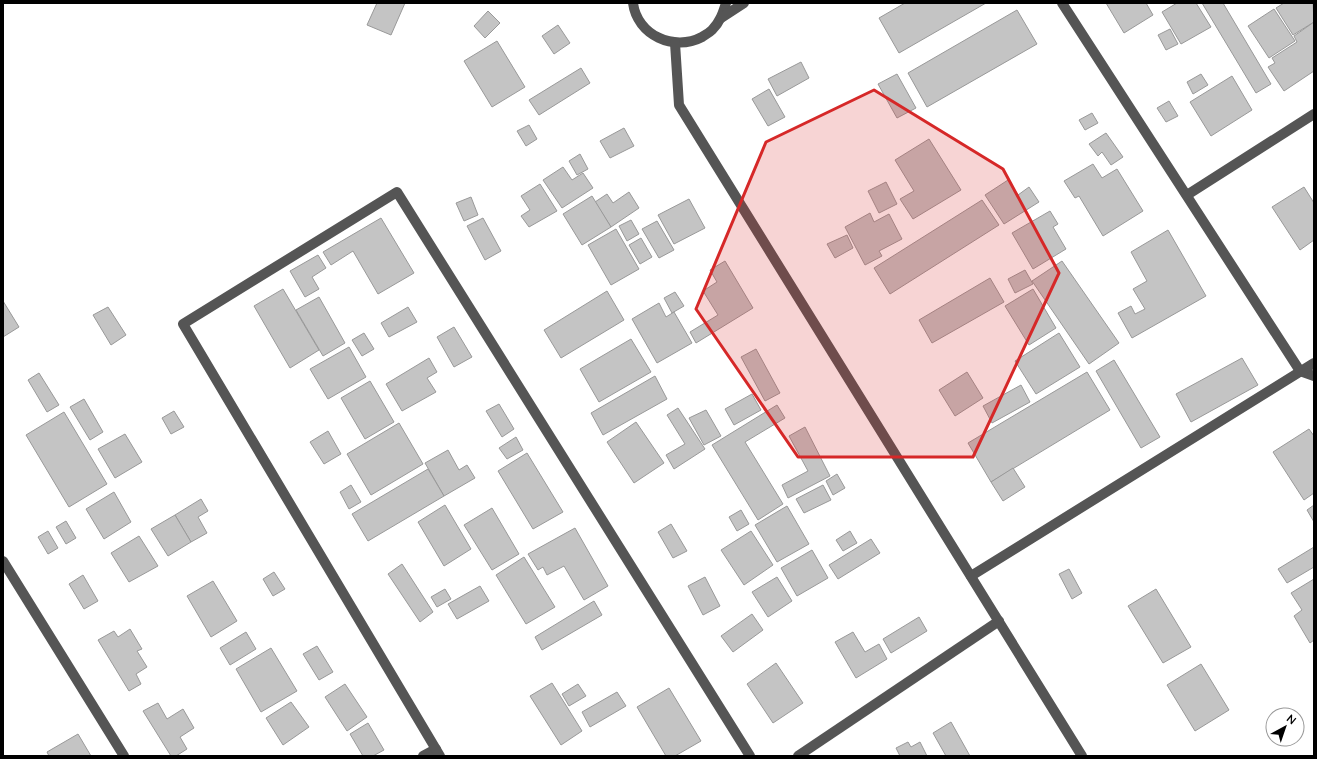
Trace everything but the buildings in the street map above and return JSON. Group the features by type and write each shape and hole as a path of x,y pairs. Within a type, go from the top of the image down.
{"street":[{"path":"632,4 641,24 656,37 675,43 694,41 711,31 721,18 726,3"},
{"path":"721,18 744,3"},
{"path":"1062,3 1300,371 1314,376"},
{"path":"675,43 680,104 1082,756"},
{"path":"1187,195 1314,114"},
{"path":"423,756 438,752 183,324 397,192 750,756"},
{"path":"971,576 1314,363"},
{"path":"3,561 124,756"},
{"path":"798,756 999,621"}],"highlighted area":[{"path":"874,90 1003,169 1059,273 973,457 798,457 696,309 766,142"}]}
